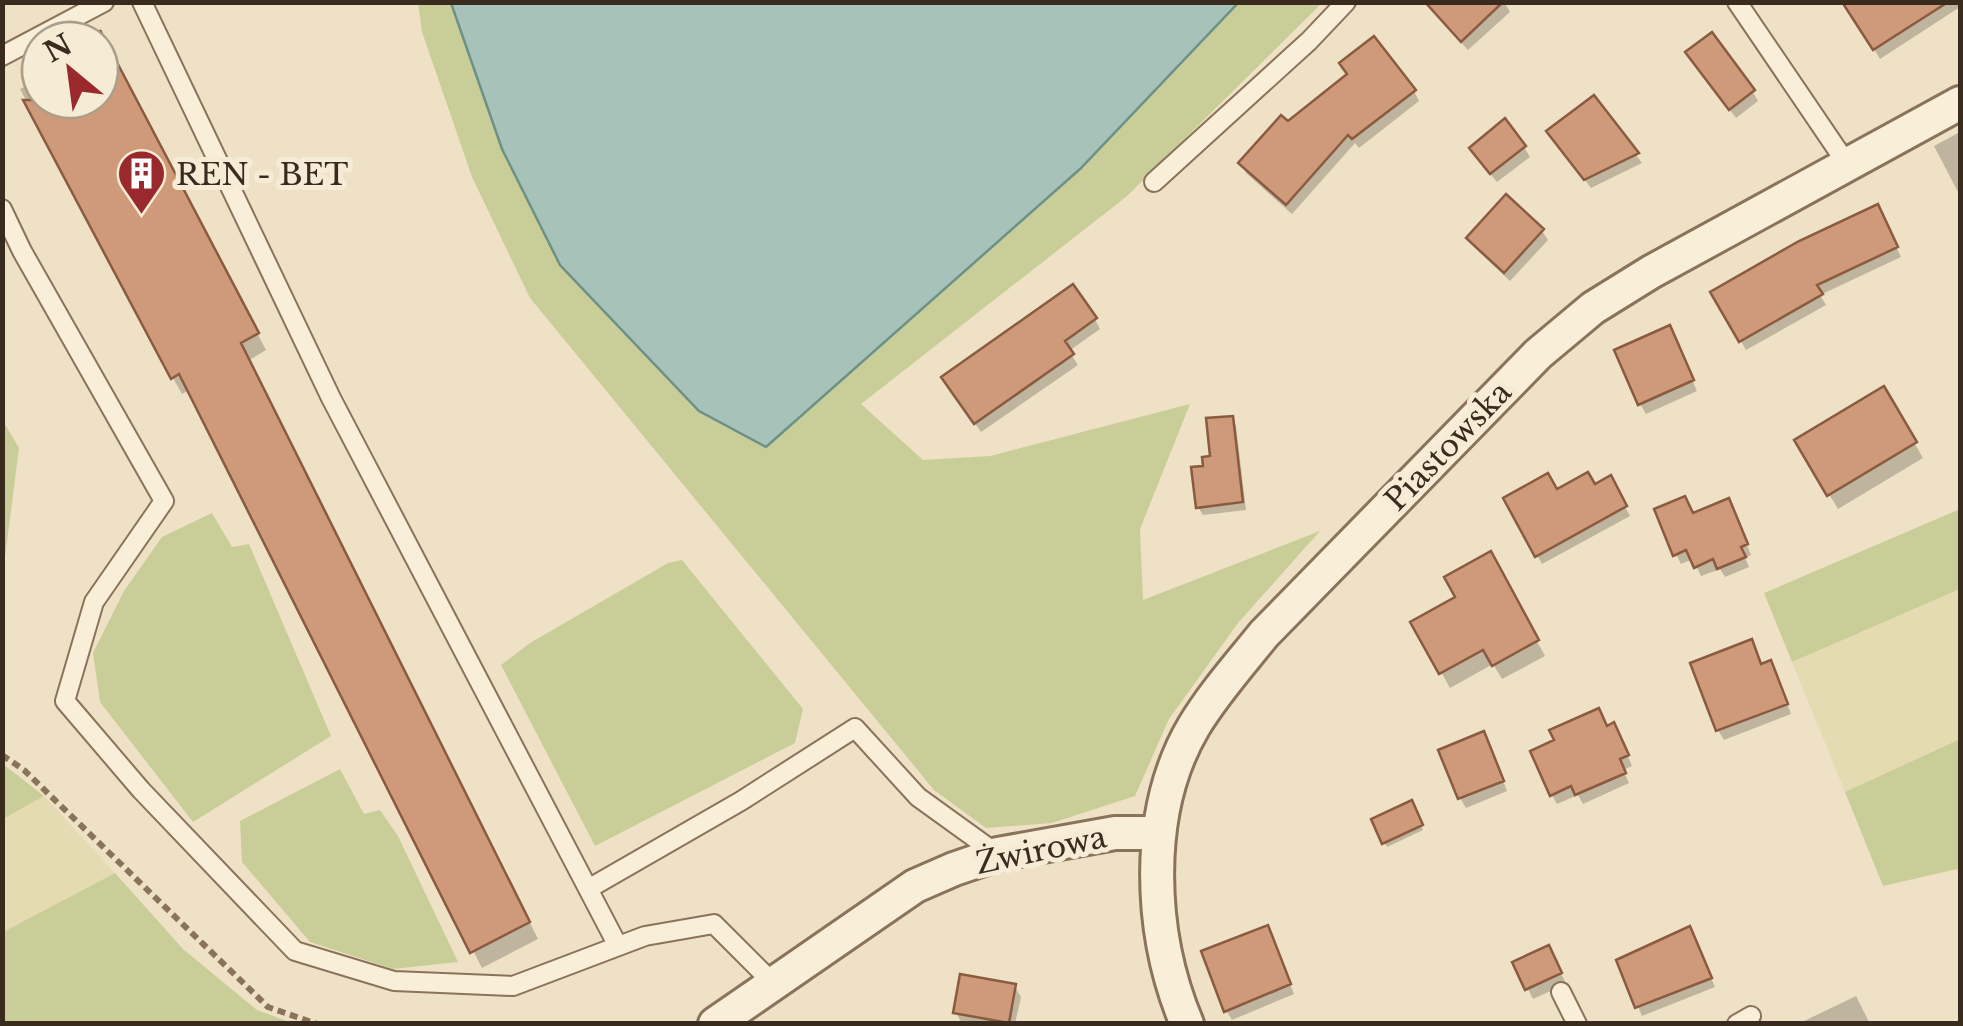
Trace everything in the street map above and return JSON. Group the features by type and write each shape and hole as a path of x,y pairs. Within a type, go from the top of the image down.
{"street":[{"name":"Piastowska","path":"1159,833 1178,758 1194,726 1226,680 1264,634 1538,354 1594,308 1651,272 1960,103"},
{"name":"Żwirowa","path":"714,1024 915,886 998,854 1116,833 1159,833"},
{"path":"1159,833 1162,930 1170,977 1188,1024"}],"lane":[{"path":"2,56 104,2"},
{"path":"142,2 331,398 618,946"},
{"path":"1154,182 1309,41 1346,2"},
{"path":"1737,2 1847,164"},
{"path":"2,209 164,501 94,602 65,701 141,790 295,951 394,982 513,986 646,936 714,924 774,984"},
{"path":"588,889 741,801 855,728 918,798 998,854"},
{"path":"1561,992 1577,1024"}],"path":[{"path":"2,755 24,770 268,1007 317,1024"}],"shaded area":[{"path":"1960,589 1960,739 1845,792 1792,662"},
{"path":"44,796 115,873 3,932 2,819"}],"green space":[{"path":"418,3 451,3 502,149 560,265 766,446 1080,169 1238,3 1322,3 1126,197 861,404 923,460 990,456 1190,404 1140,529 1143,600 1320,531 1238,623 1169,719 1135,796 1052,823 986,828 934,790 530,298 472,177 422,32"},
{"path":"2,421 19,448 3,573"},
{"path":"1960,509 1960,589 1792,662 1764,593"},
{"path":"212,513 232,547 249,544 331,736 193,822 100,702 93,653 124,591 162,537"},
{"path":"682,560 803,709 795,743 595,846 501,665 530,643 668,563"},
{"path":"1960,739 1960,877 1957,869 1883,886 1845,792"},
{"path":"3,764 44,796 2,819"},
{"path":"340,769 364,814 380,810 398,836 458,962 393,969 310,942 242,862 240,821"},
{"path":"115,873 183,949 257,1010 292,1023 3,1023 3,932"}],"water":[{"path":"451,3 1238,3 1080,169 766,447 699,411 560,265 502,149"}],"building":[{"path":"1425,2 1503,2 1461,42"},
{"path":"1842,2 1948,2 1873,50"},
{"path":"1712,32 1755,90 1729,110 1685,52"},
{"path":"1374,36 1416,90 1352,139 1348,135 1286,205 1238,163 1281,115 1288,121 1347,74 1339,63"},
{"path":"120,68 259,333 241,343 530,922 470,953 179,374 171,379 34,120 120,120"},
{"path":"1594,95 1639,153 1584,180 1546,131"},
{"path":"1505,118 1526,146 1490,174 1469,148"},
{"path":"1506,194 1544,229 1504,273 1466,238"},
{"path":"1878,204 1898,247 1817,285 1823,294 1739,342 1710,292 1799,241"},
{"path":"1073,284 1097,318 1065,341 1074,354 974,424 941,377"},
{"path":"1670,325 1694,380 1638,405 1614,350"},
{"path":"1884,386 1917,442 1827,496 1794,440"},
{"path":"1233,416 1243,502 1196,508 1191,467 1203,466 1202,457 1210,456 1206,418"},
{"path":"1588,472 1595,484 1611,475 1627,506 1535,557 1503,498 1548,473 1557,489"},
{"path":"1685,496 1693,513 1729,498 1748,544 1741,547 1746,557 1717,569 1713,559 1694,568 1686,550 1673,556 1654,509"},
{"path":"1491,551 1539,640 1492,666 1483,650 1439,674 1410,622 1455,597 1444,577"},
{"path":"1752,639 1761,664 1771,660 1788,704 1716,731 1690,663"},
{"path":"1599,708 1607,726 1614,722 1629,755 1620,759 1626,773 1575,795 1571,786 1550,796 1530,751 1554,740 1549,730"},
{"path":"1484,731 1504,781 1458,799 1438,750"},
{"path":"1412,800 1423,825 1382,844 1371,819"},
{"path":"1268,925 1291,984 1224,1012 1201,951"},
{"path":"1690,926 1712,978 1635,1008 1616,960"},
{"path":"1549,945 1562,973 1525,990 1512,962"},
{"path":"960,974 1016,984 1009,1023 953,1013"}],"place":[{"name":"REN - BET","path":"141,216"}]}
